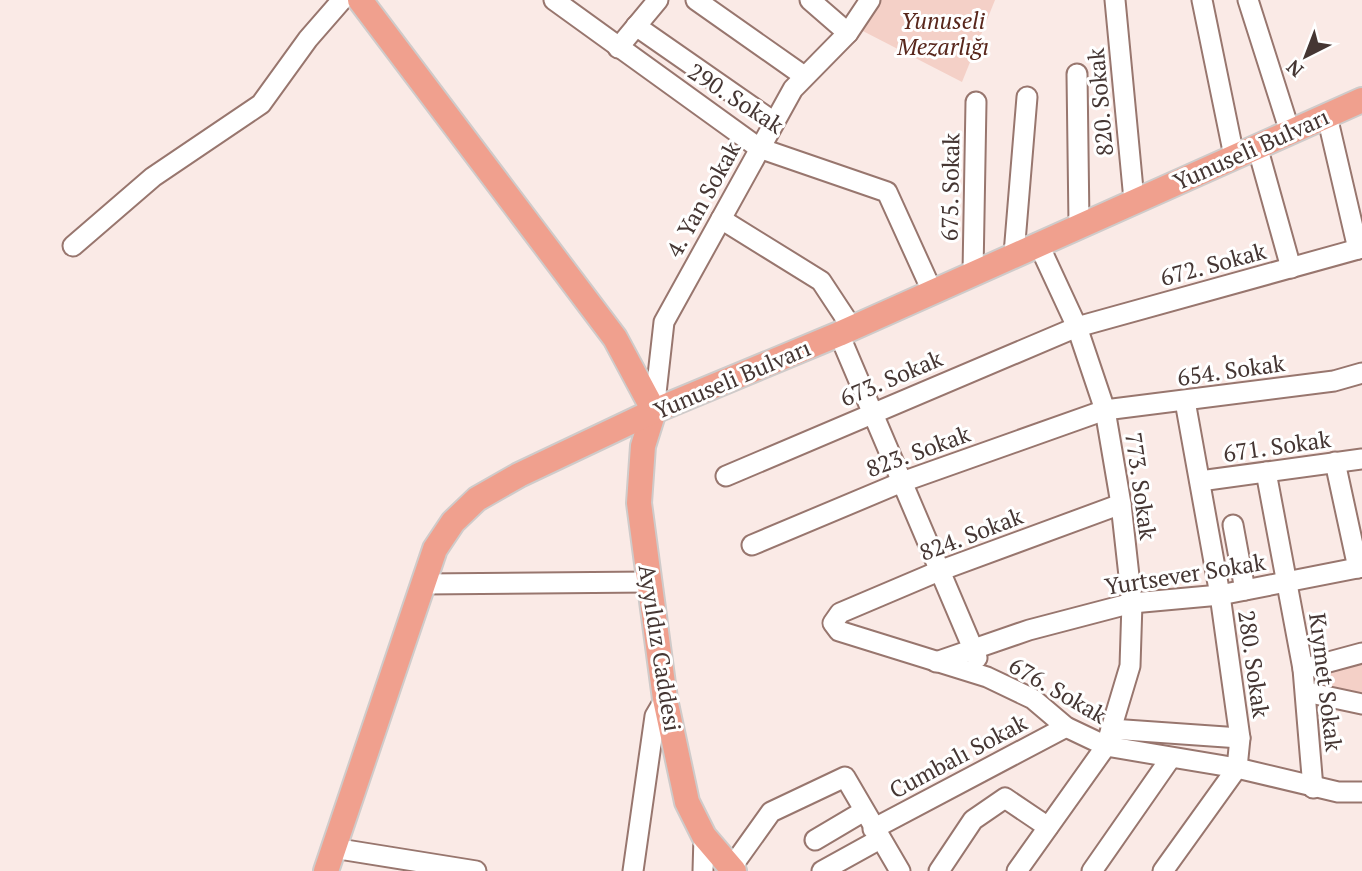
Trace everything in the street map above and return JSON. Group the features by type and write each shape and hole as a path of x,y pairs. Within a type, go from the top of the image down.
{"main road":[{"path":"360,0 615,338 654,411"},
{"name":"Yunuseli Bulvarı","path":"329,860 435,549 453,522 477,499 519,475 654,411 846,331 1362,100"},
{"name":"Ayyıldız Caddesi","path":"654,411 643,446 639,503 665,699 687,802 704,836 732,869"}],"street":[{"path":"74,246 153,177 261,104 307,39 342,0"},
{"name":"290. Sokak","path":"554,0 759,148 887,192 932,291"},
{"path":"618,48 658,0"},
{"path":"696,0 804,76"},
{"path":"810,0 848,33"},
{"name":"4. Yan Sokak","path":"654,411 664,322 774,122 804,76 848,33 870,0"},
{"name":"820. Sokak","path":"1115,0 1134,200"},
{"path":"1202,0 1234,156"},
{"path":"1248,0 1290,132"},
{"path":"636,26 774,122"},
{"path":"1077,74 1079,225"},
{"path":"1014,254 1027,97"},
{"name":"675. Sokak","path":"973,273 976,102"},
{"path":"1327,116 1360,249"},
{"path":"1257,146 1291,268"},
{"path":"721,219 821,281 846,331 872,413 972,649 987,677"},
{"name":"773. Sokak","path":"1017,871 1108,737 1130,666 1132,603 1121,504 1105,410 1077,327 1038,243"},
{"name":"672. Sokak","path":"1077,327 1360,249"},
{"name":"673. Sokak","path":"726,476 1077,327"},
{"name":"654. Sokak","path":"1105,410 1334,381 1362,373"},
{"name":"280. Sokak","path":"1185,401 1220,595 1240,738 1237,768"},
{"name":"823. Sokak","path":"752,545 902,482 1105,410"},
{"name":"671. Sokak","path":"1199,481 1362,459"},
{"path":"1335,463 1360,568"},
{"name":"Kıymet Sokak","path":"1266,472 1303,669 1313,788"},
{"name":"824. Sokak","path":"840,613 939,571 1121,504"},
{"path":"1233,525 1245,590"},
{"name":"Yurtsever Sokak","path":"936,662 1029,630 1132,603 1220,595 1360,568"},
{"path":"423,584 649,582"},
{"name":"676. Sokak","path":"840,613 833,624 839,631 987,677 1033,699 1066,727 1108,737 1170,759 1237,768 1313,788 1362,792"},
{"path":"1303,669 1362,653"},
{"path":"1306,692 1362,704"},
{"path":"633,871 655,716 665,699"},
{"name":"Cumbalı Sokak","path":"822,871 876,834 1066,727"},
{"path":"1108,737 1240,738"},
{"path":"1092,871 1170,759"},
{"path":"1163,871 1237,768"},
{"path":"732,869 771,812 845,777 876,834 890,868"},
{"path":"939,871 973,820 1005,798 1048,827"},
{"path":"815,840 864,811"},
{"path":"703,871 704,836"},
{"path":"329,860 476,871"}],"green space":[{"name":"Yunuseli Mezarlığı","path":"877,0 995,0 962,82 857,28"},
{"path":"1362,660 1362,694 1317,685 1314,673"}]}
